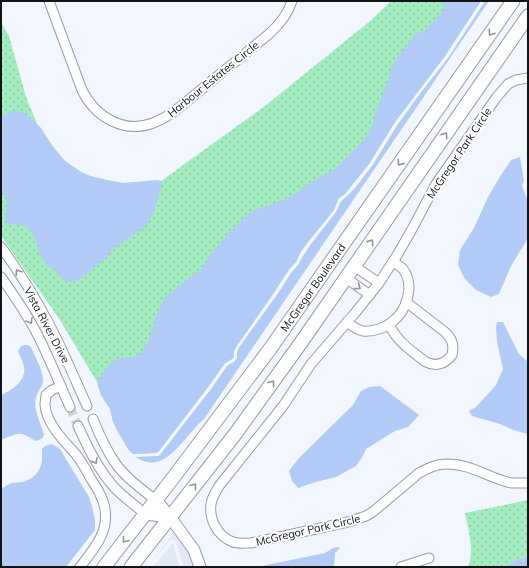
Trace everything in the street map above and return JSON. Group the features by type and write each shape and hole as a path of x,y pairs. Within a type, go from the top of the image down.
{"main road":[{"name":"McGregor Boulevard","path":"104,567 270,349 513,1"},
{"name":"McGregor Boulevard","path":"131,567 236,433 528,16"}],"street":[{"name":"Harbour Estates Circle","path":"49,1 86,100 98,113 107,119 126,126 153,124 174,111 269,34 284,16 292,1"},
{"name":"McGregor Park Circle","path":"528,78 516,80 508,84 496,98 436,184 411,231 379,283 311,364 283,406 216,490 211,504 211,514 213,522 224,537 233,542 252,543 358,519 374,512 420,473 428,468 438,465 456,464 513,483 528,483"},
{"name":"Vista River Drive","path":"1,247 18,271 58,340 87,406"},
{"path":"347,322 356,329 364,331 378,330 393,322 400,314 406,302 409,291 408,282 406,274 393,261"},
{"path":"354,266 379,283"},
{"name":"Vista River Drive","path":"1,277 4,288 24,310 35,330 70,406"},
{"path":"346,278 370,295"},
{"path":"389,324 394,334 403,344 430,364 443,363 452,355 452,343 445,332 406,302"},
{"path":"60,386 46,395 45,405 48,415 57,432 76,454 100,493 106,511 106,519 102,535 80,567"},
{"path":"93,419 110,455 116,464 134,484 156,500 170,517 194,550 200,567"},
{"path":"78,426 90,452 101,470 120,493 145,514 170,517"},
{"path":"401,567 429,558"}],"shaded area":[{"path":"175,531 190,552 196,567 183,567 176,542 173,539 170,540 148,567"},
{"path":"173,543 180,567 153,567"}],"green space":[{"path":"391,1 481,1 445,56 395,122 369,164 345,194 339,198 334,210 300,253 296,262 238,344 234,351 234,357 225,363 159,451 156,453 133,454 128,449 113,422 110,409 101,395 97,382 58,317 1,236 1,23 9,36 26,97 38,126 65,161 81,172 90,176 111,181 123,183 161,181 265,106 370,21"},
{"path":"528,500 528,557 503,567 468,567 471,548 465,513"}],"water":[{"path":"442,1 481,1 445,56 395,122 369,164 345,194 338,198 334,210 308,242 300,253 296,262 288,270 238,344 234,351 234,357 225,363 159,451 156,453 133,454 128,449 117,430 113,422 110,409 101,395 97,382 103,372 116,359 138,355 143,350 148,343 157,314 165,297 202,268 211,253 250,212 283,200 297,193 303,187 341,164 358,146 367,136 373,124 391,68 399,55 416,34 424,31 441,13 444,8"},
{"path":"485,1 489,1 204,419 171,454 163,460 147,462 135,457 159,456 227,366 235,361 240,346 298,265 311,244 336,212 341,201 355,188 372,166 398,124 448,58"},
{"path":"9,111 19,111 26,114 41,128 53,147 65,161 81,172 90,176 123,183 158,180 162,183 153,215 144,228 113,249 105,259 82,278 74,282 68,282 62,279 54,269 47,266 40,255 37,243 32,233 28,228 21,225 7,224 5,220 7,200 1,192 1,119"},
{"path":"520,157 524,181 522,185 528,202 528,238 511,266 499,294 491,297 476,290 465,279 458,265 460,250 474,228 488,197 501,175 511,160"},
{"path":"497,322 503,322 519,354 528,362 528,434 472,416 469,411 476,407 496,385 503,369 497,342"},
{"path":"25,345 31,347 40,367 43,379 35,402 44,434 41,439 35,441 30,437 21,434 1,440 1,395 9,391 21,381 24,367 18,351 21,346"},
{"path":"380,386 419,415 408,427 395,431 366,449 356,466 336,477 298,488 292,481 289,471 299,458 353,405 361,391 369,387"},
{"path":"52,444 60,449 89,497 95,521 95,530 66,567 1,567 1,489 11,483 23,482 32,478 40,468 42,461 42,449 45,446"},
{"path":"338,547 340,548 335,553 334,567 257,567 325,553"},
{"path":"528,557 528,567 503,567 520,559"}],"tunnel":[{"path":"70,407 78,426"}]}
